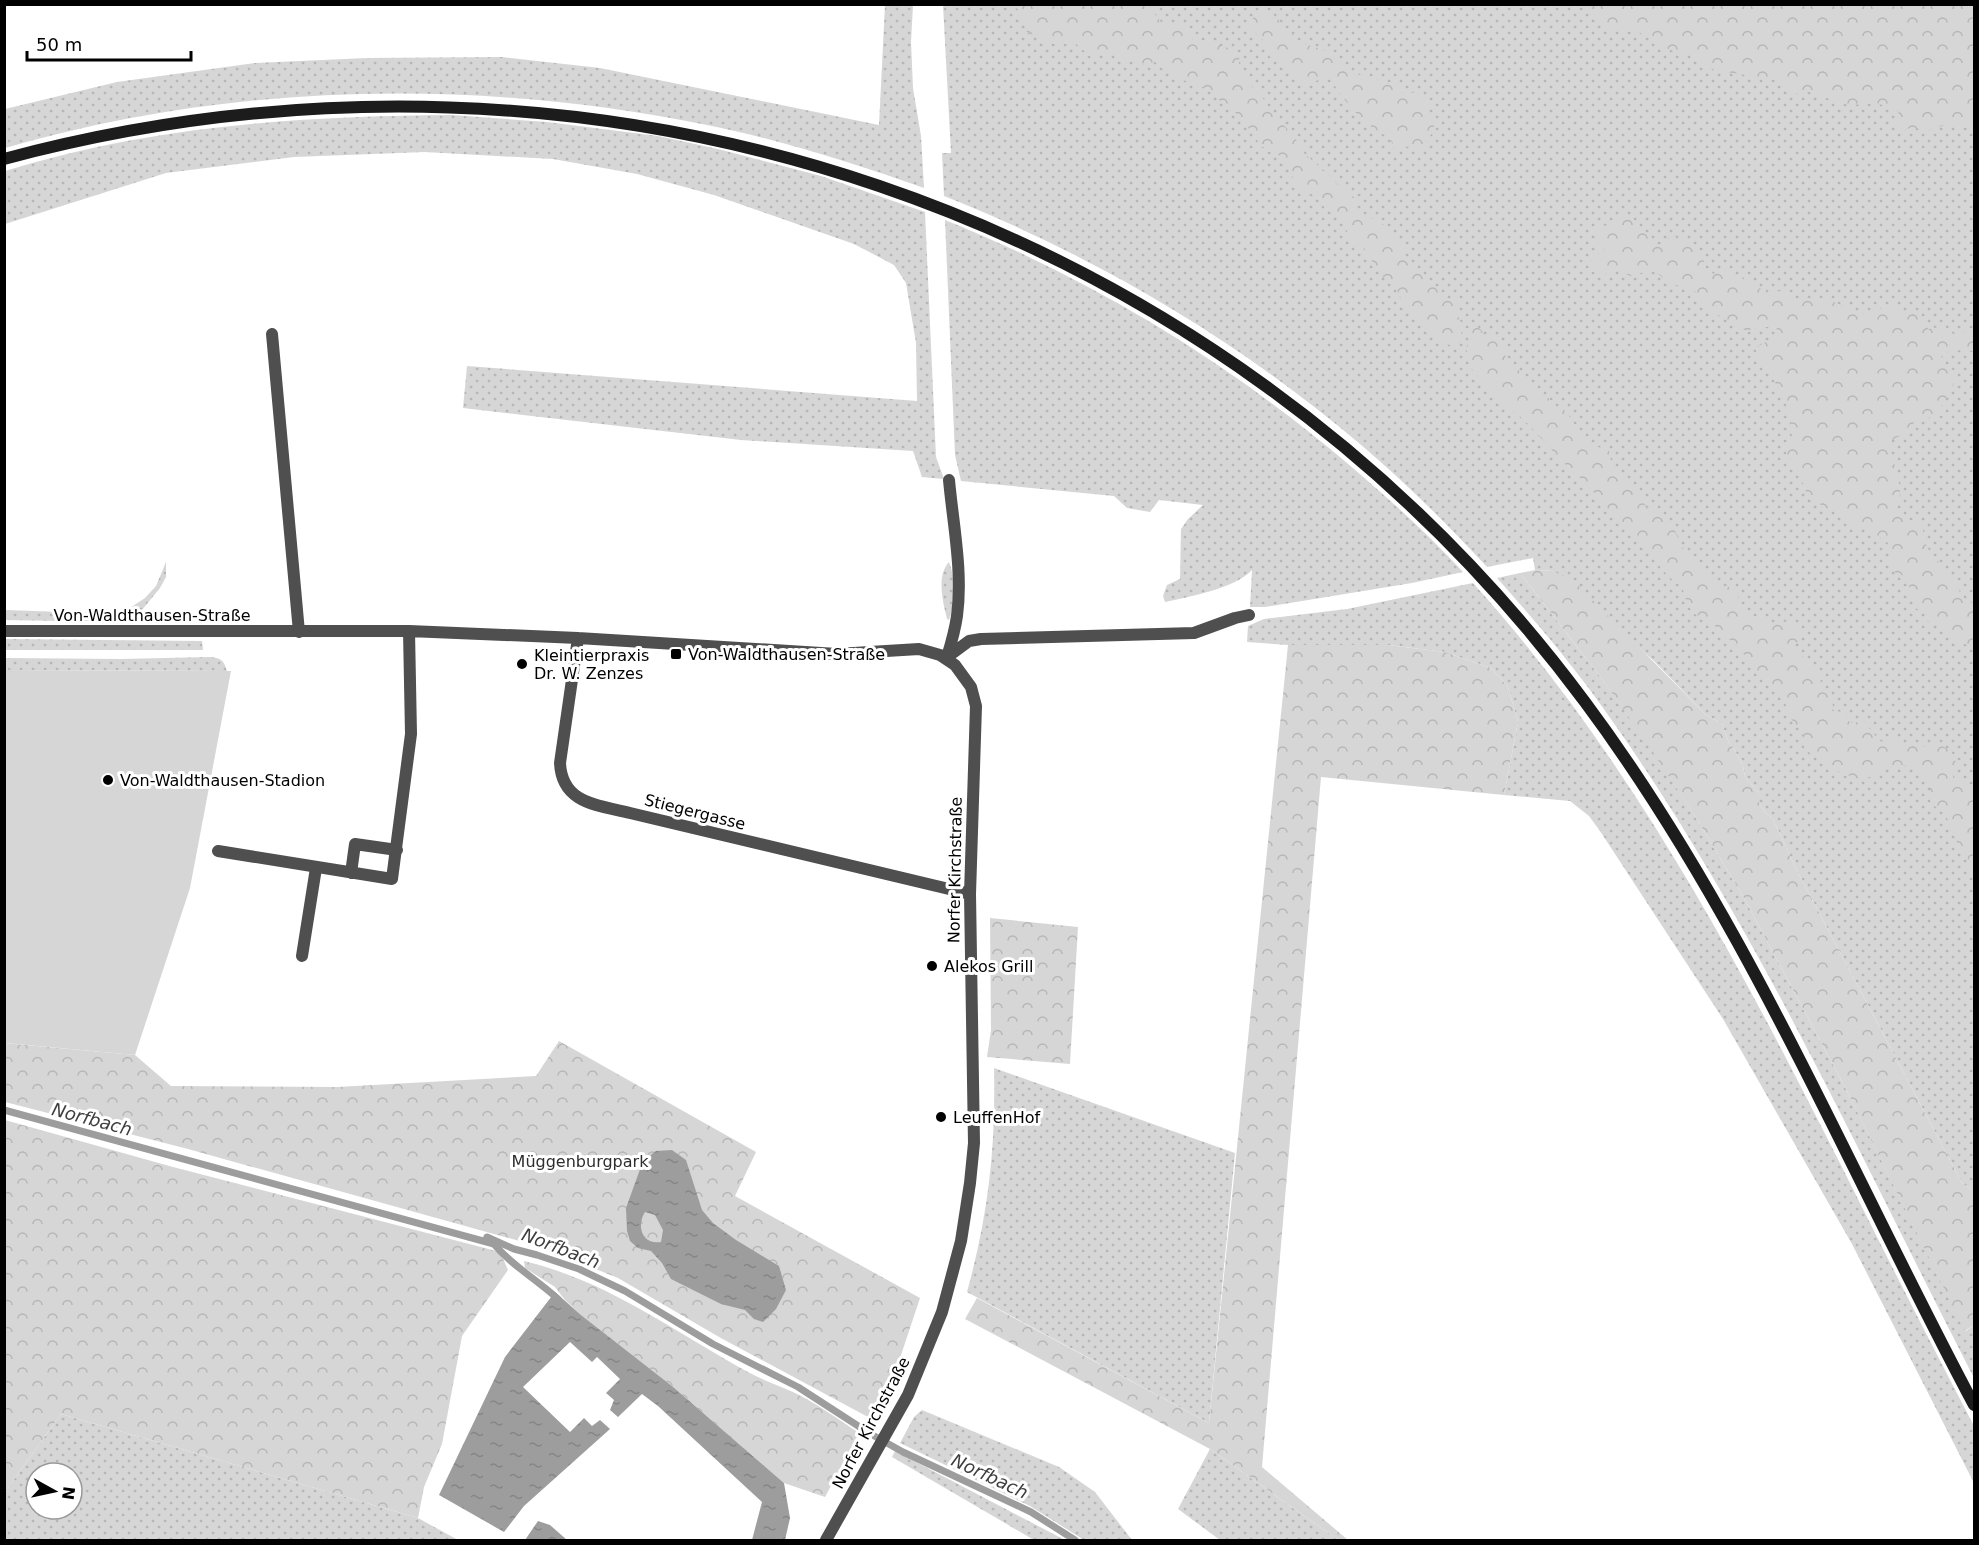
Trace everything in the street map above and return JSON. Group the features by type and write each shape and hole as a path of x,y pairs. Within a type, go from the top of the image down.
{"main road":[{"path":"4,159 136,128 219,116 320,106 468,105 594,116 675,129 779,153 883,186 981,222 1052,255 1175,323 1288,400 1380,475 1478,573 1524,624 1590,707 1643,784 1691,861 1773,1008 1974,1405"}],"street":[{"path":"272,334 299,632"},
{"path":"946,658 958,608 957,566 949,480"},
{"path":"946,658 969,641 981,639 1194,633 1234,618 1249,615"},
{"name":"Von-Waldthausen-Straße","path":"4,631 409,631 578,638 837,654 910,648 927,650 946,658 964,675"},
{"path":"218,851 392,879 411,734 409,631"},
{"name":"Stiegergasse","path":"578,638 560,763 563,782 575,796 612,809 970,894"},
{"name":"Norfer Kirchstraße","path":"826,1540 908,1395 942,1312 956,1261 966,1206 974,1143 970,894 976,706 964,675"},
{"path":"351,873 355,844 397,850"},
{"path":"302,956 316,868"}],"green space":[{"path":"885,5 913,5 911,42 913,88 921,136 924,188 817,153 707,125 620,110 532,99 443,94 354,94 266,99 178,110 91,126 5,148 5,109 117,82 255,63 367,58 502,57 600,68 879,125"},
{"path":"943,5 1974,5 1974,1192 1962,1183 1796,869 1773,819 1764,811 1759,802 1759,793 1745,777 1743,766 1729,743 1722,724 1705,714 1654,661 1552,571 1535,570 1533,558 1487,567 1393,473 1360,444 1264,369 1214,335 1109,273 1055,245 944,196 942,153 951,153"},
{"path":"1012,5 1148,5 1161,22 1168,26 1175,23 1184,24 1193,40 1199,43 1207,40 1238,52 1242,74 1253,89 1260,92 1266,104 1299,143 1304,153 1355,198 1355,205 1360,212 1386,226 1404,250 1407,261 1418,270 1423,278 1432,283 1447,300 1456,301 1458,306 1456,314 1462,327 1460,342 1452,346 1425,331 1416,315 1402,301 1394,283 1381,276 1364,248 1350,239 1341,215 1326,210 1318,198 1304,190 1293,179 1289,164 1276,153 1260,146 1252,130 1242,125 1233,108 1208,90 1194,83 1174,78 1155,62 1142,64 1113,54 1090,56 1076,44 1052,44 1027,32 1020,11"},
{"path":"1581,5 1974,5 1974,125 1945,125 1926,131 1912,127 1898,133 1891,123 1899,112 1872,101 1851,106 1809,92 1797,94 1776,80 1714,70 1693,54 1670,50 1635,30 1609,29"},
{"path":"1262,11 1272,13 1299,42 1329,52 1353,73 1398,86 1404,95 1416,92 1424,94 1435,130 1428,138 1424,148 1418,149 1411,146 1395,149 1389,137 1371,127 1355,112 1330,78 1307,83 1299,82 1291,69 1270,57 1263,40 1249,27 1254,16"},
{"path":"452,115 547,122 658,136 821,176 925,212 936,457 944,479 922,477 913,451 741,440 463,408 467,366 917,401 916,343 906,283 894,265 854,244 714,195 637,174 553,159 425,152 294,157 166,173 5,224 5,171 60,156 115,143 226,126 339,118"},
{"path":"1625,215 1636,222 1657,244 1663,246 1668,238 1674,235 1694,245 1701,252 1707,271 1715,274 1723,270 1742,277 1764,290 1782,291 1798,299 1826,299 1866,315 1873,310 1891,306 1922,316 1928,329 1945,326 1951,333 1958,335 1966,331 1974,338 1974,351 1952,350 1941,355 1944,365 1953,370 1958,378 1942,406 1934,415 1929,418 1920,416 1904,434 1890,442 1889,457 1895,466 1900,488 1900,495 1896,503 1897,510 1906,521 1915,520 1922,524 1925,543 1930,552 1957,583 1960,593 1974,604 1974,647 1955,641 1939,627 1929,623 1925,614 1914,607 1913,598 1909,592 1909,578 1894,572 1888,543 1870,531 1851,525 1844,519 1841,511 1832,510 1809,499 1797,470 1786,455 1786,445 1792,441 1787,407 1765,364 1755,354 1758,346 1775,338 1777,327 1759,327 1746,331 1712,311 1696,292 1665,281 1660,275 1650,270 1631,276 1618,270 1604,274 1593,272 1592,258 1605,250 1596,242 1597,229 1602,225 1613,227"},
{"path":"945,220 999,243 1105,296 1206,357 1254,390 1347,463 1435,543 1463,572 1412,583 1265,607 1250,607 1252,570 1224,587 1165,602 1163,596 1167,585 1180,579 1181,529 1203,505 1159,500 1150,512 1127,508 1114,496 961,481 955,455"},
{"path":"1477,326 1484,338 1495,337 1502,341 1507,347 1505,356 1533,389 1565,412 1587,441 1609,451 1612,465 1633,484 1645,505 1660,516 1666,524 1672,525 1683,548 1718,590 1725,586 1732,588 1738,596 1737,604 1742,607 1747,616 1760,618 1773,626 1790,622 1797,626 1802,636 1800,641 1790,645 1819,674 1821,687 1831,696 1833,710 1845,713 1848,721 1853,723 1863,721 1880,741 1887,743 1894,738 1901,740 1902,743 1915,742 1925,747 1938,745 1946,748 1956,757 1953,778 1964,779 1971,786 1971,792 1974,793 1974,880 1967,866 1968,853 1959,847 1944,811 1934,806 1930,800 1930,781 1901,765 1896,765 1871,777 1853,777 1835,770 1804,749 1805,742 1801,730 1791,719 1785,703 1770,683 1757,673 1740,649 1706,618 1694,614 1687,603 1682,587 1669,577 1580,477 1523,419 1500,400 1471,368 1466,348 1472,327"},
{"path":"166,562 166,577 160,588 142,610 127,621 82,621 72,618 62,621 5,620 5,610 121,614 145,598 156,586"},
{"path":"949,562 954,591 949,620 944,605 942,582"},
{"path":"1535,570 1552,571 1572,579 1705,714 1722,724 1729,743 1743,766 1745,777 1759,793 1759,802 1764,811 1773,819 1796,869 1962,1183 1974,1192 1974,1325 1965,1331 1847,1091 1744,898 1698,821 1645,740 1602,679 1520,573"},
{"path":"1520,573 1646,740 1744,898 1847,1091 1966,1331 1974,1325 1974,1378 1796,1026 1699,854 1646,771 1590,690 1497,578"},
{"path":"1473,583 1533,654 1589,728 1641,805 1736,964 1974,1426 1974,1483 1852,1244 1723,1019 1600,831 1589,816 1570,801 1504,795 1518,722 1508,687 1491,668 1445,652 1388,645 1288,645 1247,642 1248,626 1264,619 1347,609"},
{"path":"5,639 202,641 203,650 5,650"},
{"path":"1288,645 1388,645 1445,652 1491,668 1508,687 1518,722 1504,795 1321,777 1262,1467 1348,1540 1338,1540 1210,1449 965,1319 977,1298 1209,1423"},
{"path":"210,657 222,661 227,671 5,670 5,658"},
{"name":"Von-Waldthausen-Stadion","path":"5,670 231,671 190,888 135,1055 5,1043"},
{"path":"990,918 1078,927 1070,1064 987,1057 991,1030"},
{"name":"Müggenburgpark","path":"559,1041 756,1152 735,1196 920,1298 901,1355 868,1417 719,1337 618,1278 541,1247 188,1149 5,1102 4,1043 135,1055 171,1086 337,1087 536,1076"},
{"path":"994,1068 1235,1153 1209,1423 967,1292 989,1182 994,1126"},
{"path":"5,1120 173,1167 500,1252 508,1270 462,1336 442,1444 424,1487 418,1518 61,1414 27,1461 24,1461 24,1466 5,1492"},
{"path":"524,1261 555,1270 612,1294 759,1378 810,1401 859,1433 825,1497 784,1483 672,1386 581,1315 555,1287 525,1268"},
{"path":"922,1410 1059,1467 1095,1492 1132,1540 1084,1540 1030,1506 900,1443 914,1417"},
{"path":"61,1414 418,1518 458,1540 5,1540 5,1492 24,1466 24,1521 84,1521 84,1461 27,1461"},
{"path":"1210,1449 1338,1540 1220,1540 1178,1509"},
{"path":"895,1451 1066,1540 1034,1540 892,1457"}],"water":[{"path":"672,1150 686,1160 702,1210 713,1223 779,1266 786,1290 776,1309 763,1322 754,1319 745,1310 721,1304 671,1279 662,1263 651,1251 638,1248 630,1241 626,1208 643,1161 656,1151","holes":["645,1212 655,1215 663,1230 661,1242 649,1241 642,1233 641,1223"]},
{"path":"555,1292 672,1386 784,1483 790,1518 785,1540 752,1540 762,1502 642,1394 618,1417 610,1410 614,1400 606,1393 620,1379 597,1357 592,1362 570,1342 523,1387 570,1432 584,1418 592,1426 600,1420 610,1429 524,1506 504,1532 439,1495 505,1357"},
{"path":"538,1521 550,1525 567,1540 525,1540"}],"waterway":[{"name":"Norfbach","path":"4,1110 494,1244 487,1237 514,1249 579,1269 625,1291 713,1344 798,1387 903,1452 1031,1512 1075,1540"},
{"path":"492,1242 507,1258 558,1299"}],"place":[{"name":"Von-Waldthausen-Straße","path":"676,654"},
{"name":"Kleintierpraxis Dr. W. Zenzes","path":"522,664"},
{"name":"Von-Waldthausen-Stadion","path":"108,780"},
{"name":"Alekos Grill","path":"932,966"},
{"name":"LeuffenHof","path":"941,1117"}]}
